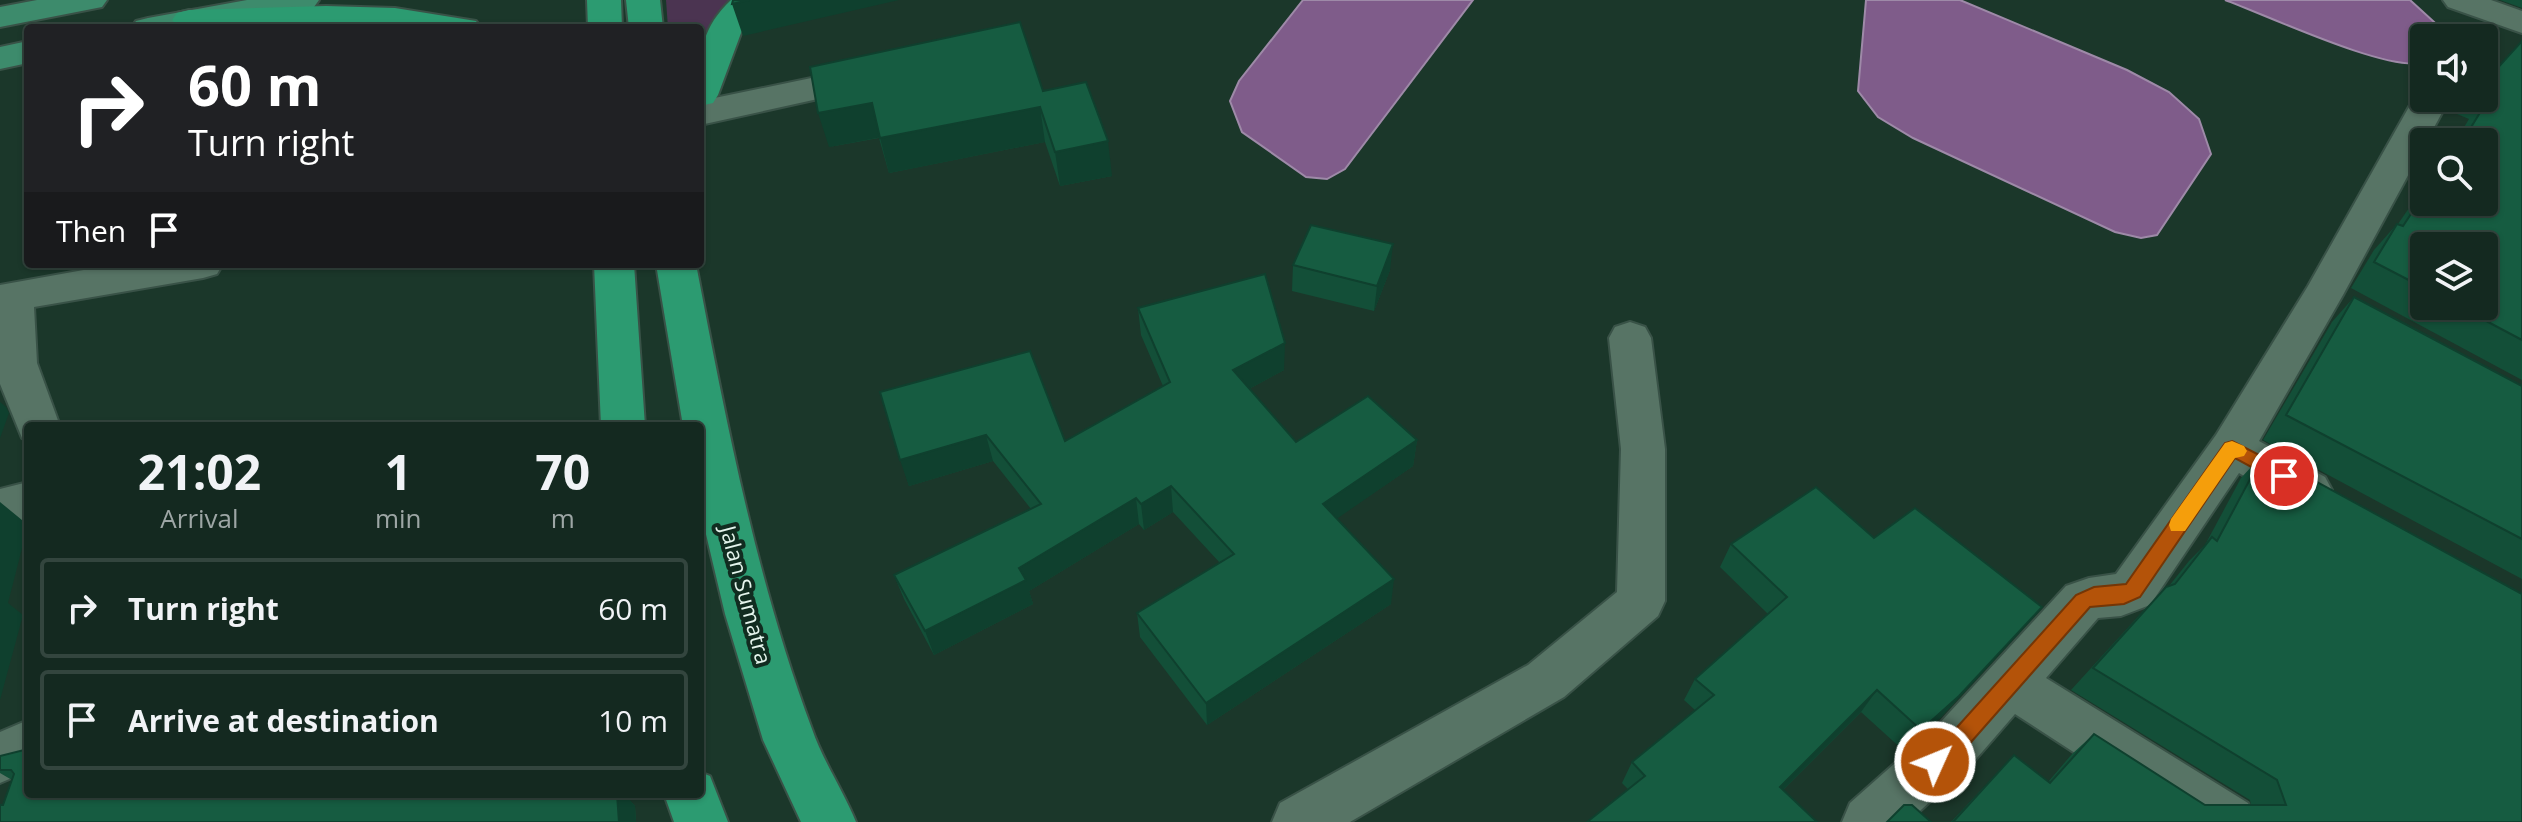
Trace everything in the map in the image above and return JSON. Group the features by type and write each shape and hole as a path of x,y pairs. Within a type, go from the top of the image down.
{"highway":[{"path":"604,0 605,24"},
{"path":"643,0 646,24"},
{"path":"704,84 728,21 750,0"},
{"path":"189,20 363,14 417,18 445,24"},
{"path":"614,268 623,422"},
{"name":"Jalan Sumatra","path":"677,268 703,422"},
{"name":"Jalan Sumatra","path":"704,426 737,572 785,731 829,822"},
{"path":"692,798 701,822"}],"main road":[{"path":"0,17 90,0"},
{"path":"168,24 302,0"},
{"path":"0,58 24,53"}],"street":[{"path":"2467,24 2471,4 2522,23"},
{"path":"704,112 910,68"},
{"path":"1869,822 1957,742 2083,601 2094,596 2124,596 2133,590 2232,448 2323,295 2424,112"},
{"path":"36,422 15,371 11,336 14,296 179,268"},
{"path":"2323,295 2363,316"},
{"path":"1299,822 1546,681 1641,601 1643,449 1630,338"},
{"path":"2232,448 2341,507"},
{"path":"0,508 24,502"},
{"path":"2010,683 2229,822"},
{"path":"14,777 24,754"}],"shaded area":[{"path":"666,0 735,0 704,36 704,24 668,24"},
{"path":"1303,0 1473,0 1345,169 1327,179 1306,177 1242,132 1230,101 1239,81"},
{"path":"1866,0 1960,0 2127,70 2169,92 2199,119 2211,154 2157,235 2141,238 2115,232 1913,138 1878,117 1858,91"},
{"path":"2225,0 2410,0 2436,24 2410,24 2408,63 2357,51"}],"building":[{"path":"1020,22 1043,91 1086,82 1108,141 1055,152 1040,107 880,138 872,103 818,113 810,67"},
{"path":"2522,41 2522,340 2484,320 2498,320 2498,232 2410,232 2410,281 2374,262 2397,224 2403,226 2410,215 2498,216 2498,128 2471,128 2480,112 2498,112 2498,68"},
{"path":"1311,225 1393,244 1377,286 1293,265"},
{"path":"1265,274 1285,343 1233,370 1296,442 1368,396 1417,440 1323,504 1394,579 1206,703 1137,613 1234,554 1171,486 1141,504 1136,498 1019,568 1026,580 925,631 894,575 1041,504 986,435 900,460 880,392 1030,351 1065,441 1170,382 1138,308"},
{"path":"2354,297 2522,386 2522,539 2286,415"},
{"path":"2264,453 2522,594 2522,822 1953,822 2014,755 2050,783 2094,734 2205,805 2286,805 2277,780 2093,668 2166,587 2175,584 2212,537 2217,541"},
{"path":"1816,487 1874,538 1915,508 2042,607 1959,696 1921,730 1877,690 1780,787 1817,822 1587,822 1645,776 1632,762 1714,695 1695,679 1787,597 1731,544"},
{"path":"24,750 24,798 617,798 619,822 0,822 0,805 3,805 14,774 11,770 0,770 0,756"},
{"path":"1904,805 1912,805 1931,822 1887,822"}],"slow traffic":[{"path":"2178,525 2232,448 2238,451"}],"route":[{"path":"1935,762 1957,742 2083,601 2094,596 2124,596 2133,590 2232,448 2284,476"}]}
